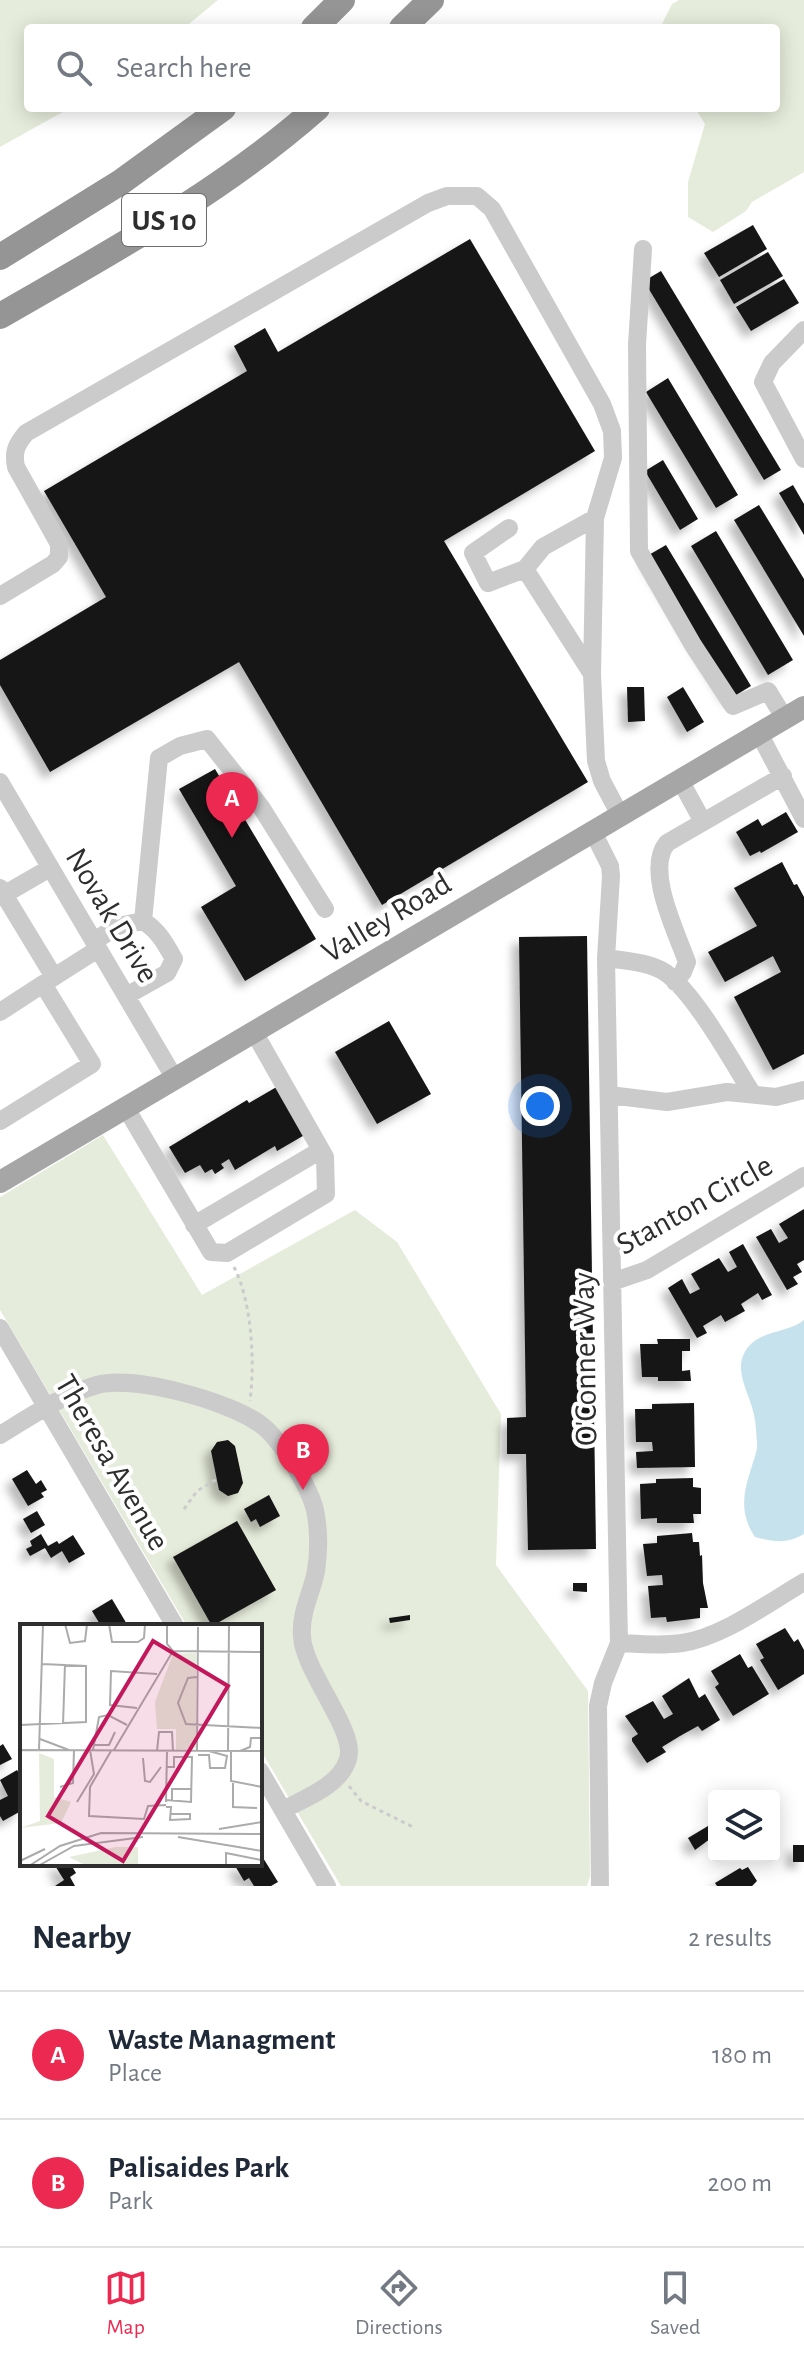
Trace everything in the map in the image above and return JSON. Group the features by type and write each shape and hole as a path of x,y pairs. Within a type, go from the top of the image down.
{"highway":[{"path":"318,24 342,0"},
{"path":"406,24 431,0"},
{"name":"US 10","path":"0,257 121,182 217,112"},
{"name":"US 10","path":"0,316 181,209 312,112"}],"main road":[{"name":"Valley Road","path":"0,1182 794,713"}],"street":[{"path":"0,596 53,564 59,557 59,544 16,467 14,454 17,443 26,433 428,203 447,196 477,196 492,209 602,404 612,431 613,458 595,518 592,674 596,761 602,781 620,815"},
{"path":"643,249 637,345 639,551 693,645 733,706 768,691 794,713"},
{"path":"804,330 772,363 763,382 804,459"},
{"path":"509,528 473,553 488,583 525,569 543,547 595,518"},
{"path":"525,569 592,674"},
{"path":"759,733 804,819"},
{"path":"143,921 159,758 180,746 207,739 261,807 325,909"},
{"path":"675,982 687,962 658,875 661,850 667,843 783,776"},
{"path":"680,780 703,822"},
{"name":"Novak Drive","path":"0,782 175,1079"},
{"name":"O'Conner Way","path":"593,832 610,866 611,876 606,958 619,1643 603,1683 598,1706 600,1886"},
{"path":"0,1121 92,1064 1,893 50,868"},
{"path":"0,1012 48,981 118,926 143,921 155,928 174,959 167,973 126,996"},
{"path":"606,958 665,972 704,1018 752,1093"},
{"path":"126,1108 211,1252 227,1253 326,1194 325,1157 254,1032"},
{"path":"609,1095 667,1102 727,1092 776,1097 804,1090"},
{"path":"194,1225 321,1150"},
{"name":"Stanton Circle","path":"612,1282 647,1270 804,1176"},
{"name":"Theresa Avenue","path":"0,1328 174,1624"},
{"path":"0,1435 47,1407 100,1384 147,1384 186,1393 242,1414 272,1434 295,1469 314,1507 319,1534 316,1571 306,1606 302,1636 311,1668 349,1745 350,1755 334,1780 283,1810"},
{"path":"619,1643 664,1644 698,1640 804,1582"},
{"path":"262,1774 327,1886"}],"path":[{"path":"227,1253 237,1273 248,1321 253,1369 250,1404 242,1414"},
{"path":"184,1509 197,1491 217,1479"},
{"path":"340,1773 361,1801 415,1828"}],"green space":[{"path":"0,0 218,0 189,24 24,24 24,112 63,112 0,147"},
{"path":"679,0 804,0 804,172 752,202 746,211 713,232 688,217 688,182 705,124 698,112 780,112 780,24 662,24 672,4"},
{"path":"103,1135 202,1295 355,1210 397,1242 501,1414 496,1565 588,1691 590,1876 587,1886 341,1886 262,1752 262,1624 186,1624 0,1310 0,1197"}],"water":[{"path":"804,1320 804,1534 786,1541 768,1540 755,1537 745,1511 746,1485 757,1445 755,1419 742,1378 741,1362 755,1341"}],"building":[{"path":"753,225 767,249 719,277 704,253"},
{"path":"470,239 595,451 444,541 588,782 382,905 239,662 50,772 0,685 0,660 106,597 44,491 247,371 234,346 265,328 278,352"},
{"path":"768,252 783,276 734,304 720,280"},
{"path":"661,271 781,470 764,480 644,281"},
{"path":"784,279 799,303 751,331 736,307"},
{"path":"668,378 738,495 716,508 646,392"},
{"path":"663,460 698,519 680,530 645,471"},
{"path":"793,485 804,504 804,535 779,493"},
{"path":"759,505 804,579 804,636 734,520"},
{"path":"716,531 793,660 768,675 691,546"},
{"path":"666,545 751,686 731,698 647,556"},
{"path":"627,687 644,687 645,721 628,722"},
{"path":"683,687 704,722 687,732 667,697"},
{"path":"215,769 316,939 245,981 201,907 236,886 179,789"},
{"path":"786,812 798,832 750,856 736,832 758,819 762,826"},
{"path":"782,862 804,897 804,1054 773,1070 734,997 781,972 773,956 725,982 708,952 757,926 734,888"},
{"path":"587,936 596,1549 528,1550 526,1454 507,1454 507,1418 526,1417 519,937"},
{"path":"389,1021 431,1094 377,1124 335,1052"},
{"path":"280,1085 308,1133 277,1151 275,1146 235,1170 229,1159 221,1164 224,1168 215,1174 212,1169 205,1173 200,1165 185,1173 169,1147 247,1100 249,1103"},
{"path":"804,1209 804,1260 797,1264 802,1272 793,1277 798,1284 787,1290 756,1237 771,1229 779,1243 788,1238 779,1224"},
{"path":"743,1244 772,1295 762,1300 758,1293 741,1304 745,1311 725,1322 721,1315 703,1326 707,1333 697,1338 668,1288 682,1279 690,1294 700,1289 691,1274 719,1258 728,1272 737,1267 729,1252"},
{"path":"657,1339 690,1339 690,1351 682,1351 682,1371 690,1370 691,1381 658,1381 658,1377 642,1377 640,1344 658,1344"},
{"path":"694,1403 695,1467 637,1468 636,1452 653,1451 652,1442 636,1442 635,1409 652,1409 652,1404"},
{"path":"228,1440 235,1446 243,1483 238,1493 228,1496 219,1490 211,1451 217,1442"},
{"path":"27,1470 36,1484 41,1480 47,1490 41,1493 44,1497 28,1506 12,1479"},
{"path":"693,1478 693,1487 701,1488 701,1514 693,1514 694,1523 657,1523 657,1518 641,1519 640,1484 656,1483 656,1479"},
{"path":"269,1495 280,1516 260,1527 256,1519 251,1522 244,1509"},
{"path":"37,1511 45,1525 31,1533 23,1519"},
{"path":"237,1521 276,1590 211,1624 173,1557"},
{"path":"692,1533 693,1542 699,1542 702,1555 708,1608 700,1608 700,1618 667,1622 666,1617 651,1618 648,1586 663,1585 662,1575 647,1576 643,1544 657,1543 657,1536"},
{"path":"41,1534 48,1546 57,1541 59,1544 73,1535 85,1554 69,1563 62,1551 51,1558 45,1548 30,1556 26,1549 32,1546 30,1541"},
{"path":"573,1583 587,1583 587,1592 573,1591"},
{"path":"112,1599 127,1624 100,1624 92,1611"},
{"path":"410,1615 410,1620 390,1623 389,1618"},
{"path":"785,1628 794,1642 798,1639 804,1650 804,1674 778,1690 760,1660 764,1658 756,1644"},
{"path":"740,1654 748,1668 752,1666 769,1694 733,1716 715,1687 719,1684 711,1671"},
{"path":"689,1678 699,1698 705,1694 720,1720 702,1731 698,1726 680,1736 662,1747 666,1752 647,1763 632,1741 638,1734 625,1716 653,1701 664,1719 673,1714 662,1696"},
{"path":"3,1744 12,1759 0,1765 0,1746"},
{"path":"17,1770 20,1775 20,1812 3,1821 0,1800 8,1796 0,1780"},
{"path":"708,1826 708,1840 695,1850 688,1838"},
{"path":"793,1845 804,1845 804,1862 793,1862"},
{"path":"262,1856 278,1882 271,1886 254,1886 249,1878 244,1881 235,1866 262,1866"},
{"path":"55,1866 76,1866 73,1868 76,1873 70,1877 75,1886 55,1886 64,1880"},
{"path":"748,1867 757,1881 752,1886 717,1886 715,1883 740,1868"}],"place":[{"name":"Waste Managment","path":"232,838"},
{"name":"Palisaides Park","path":"303,1490"}]}
